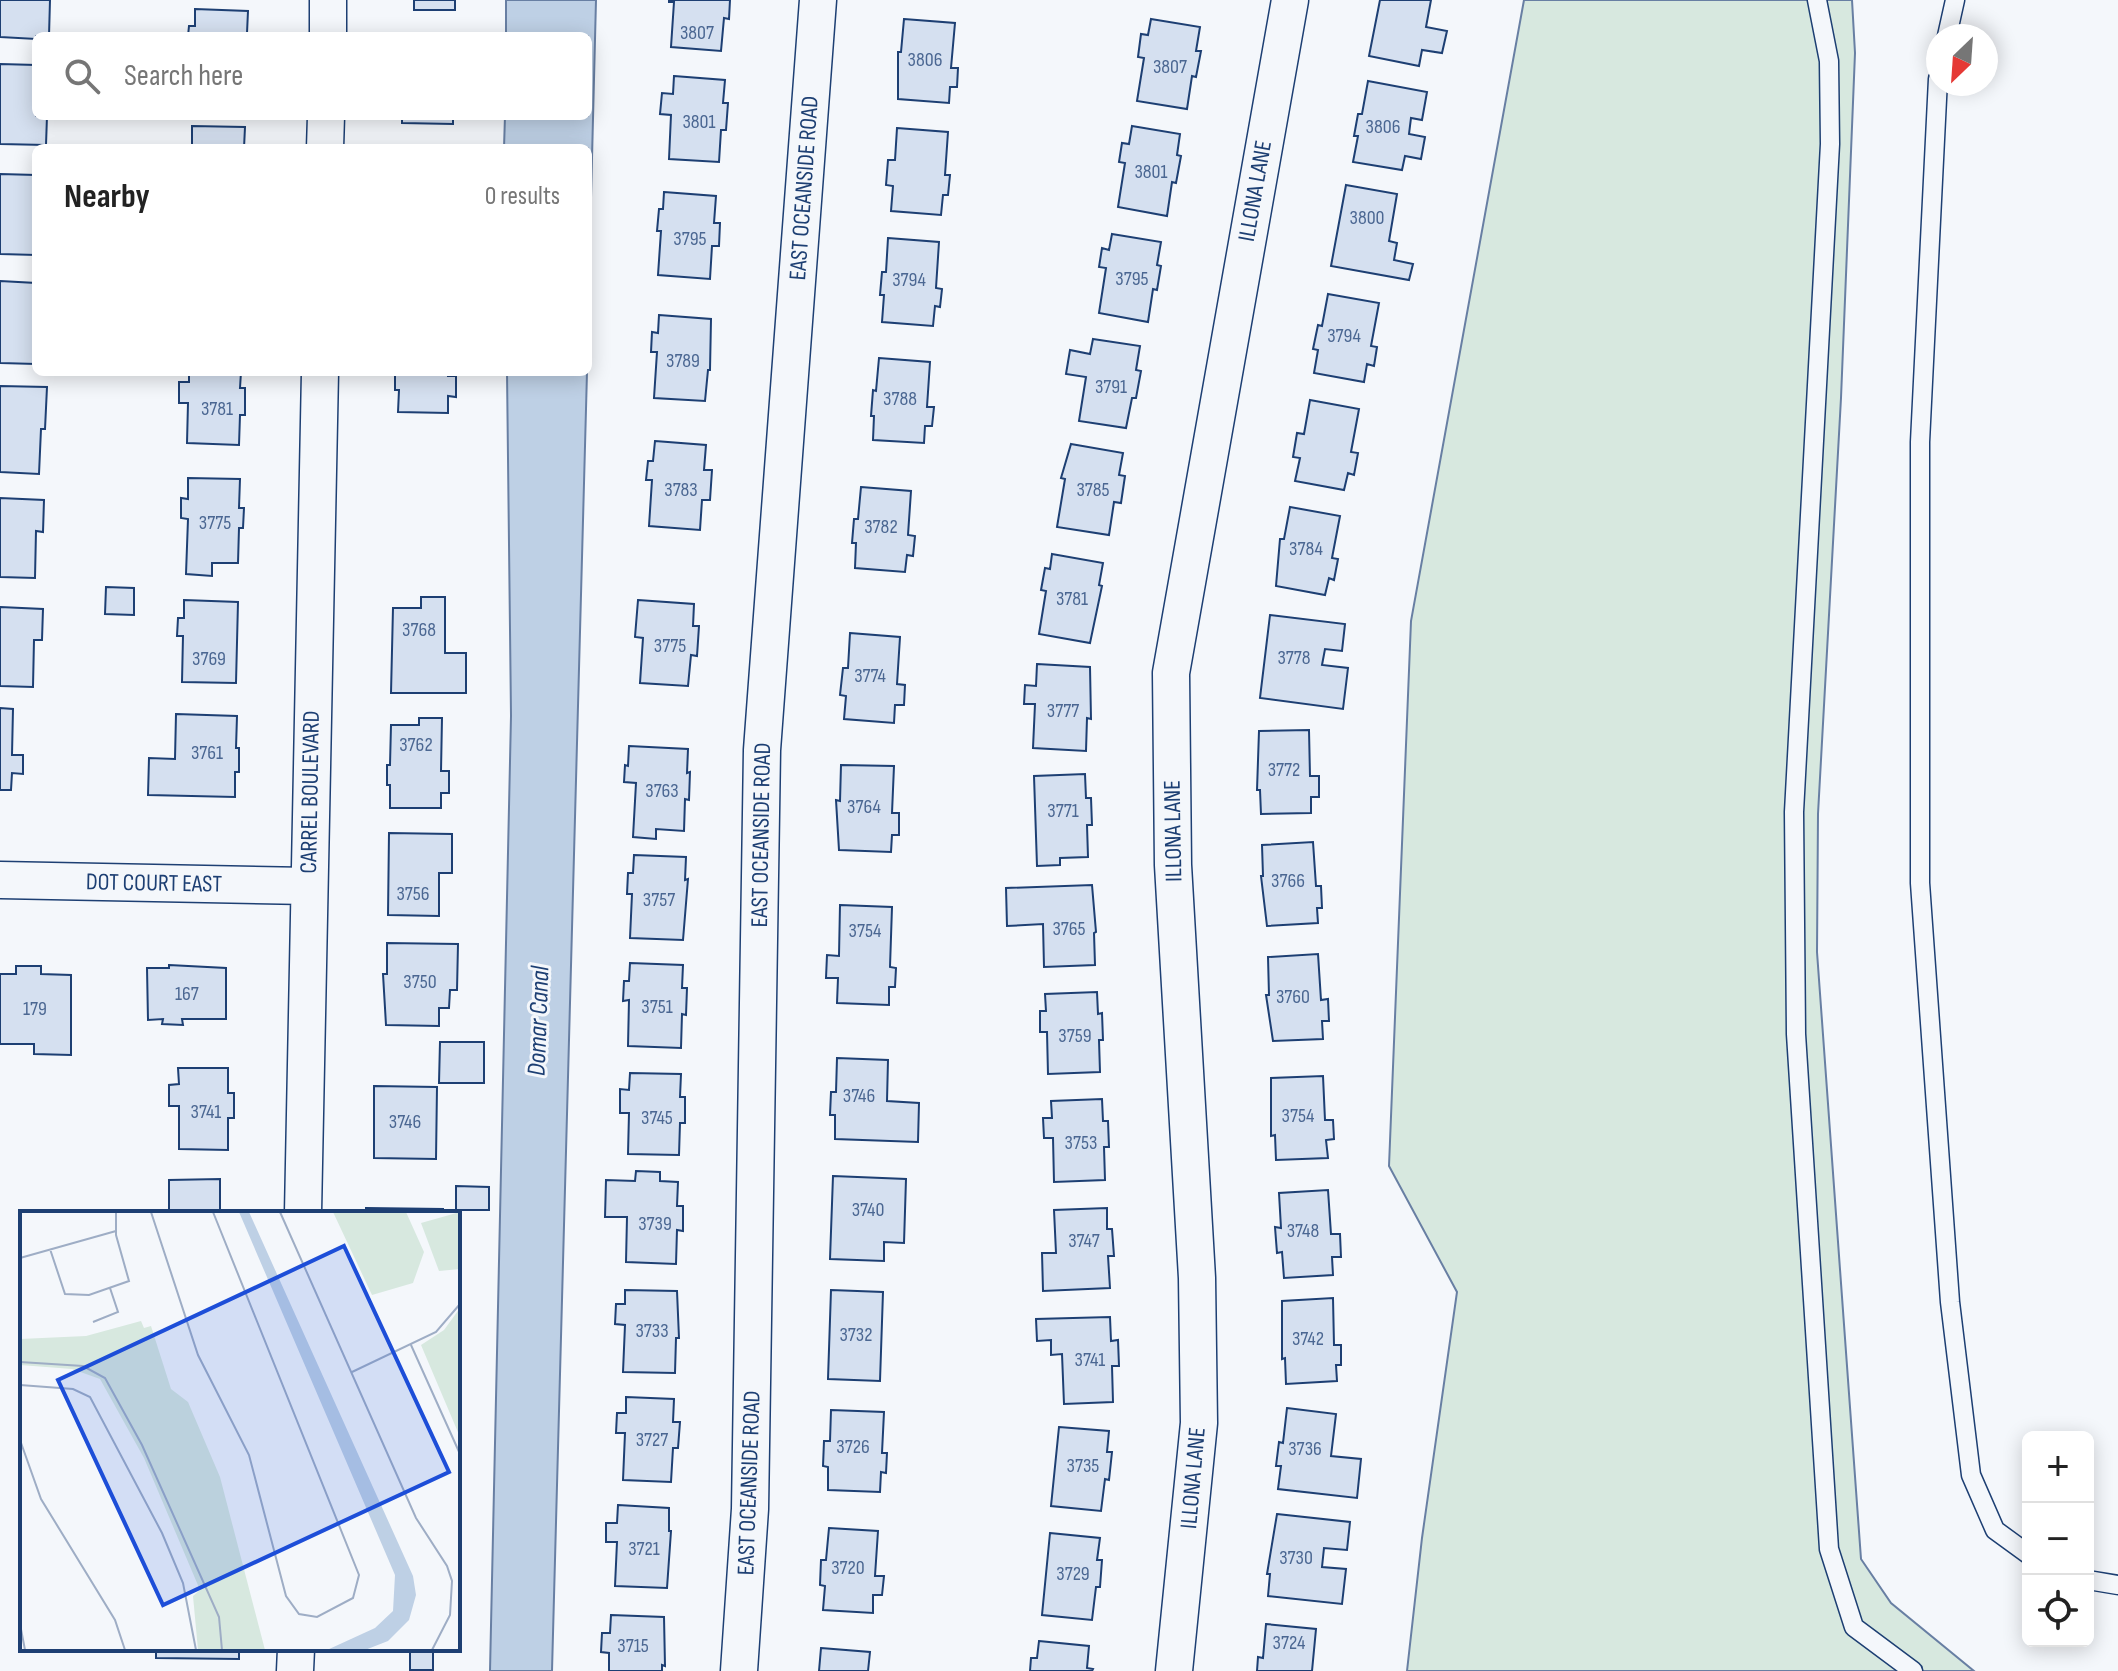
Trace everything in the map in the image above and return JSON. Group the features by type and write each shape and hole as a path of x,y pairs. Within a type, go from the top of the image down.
{"street":[{"path":"328,0 328,32"},
{"name":"EAST OCEANSIDE ROAD","path":"739,1671 750,1509 762,750 818,0"},
{"name":"ILLONA LANE","path":"1174,1671 1199,1423 1197,1278 1173,865 1171,673 1290,0"},
{"path":"325,144 326,120"},
{"name":"CARREL BOULEVARD","path":"303,1211 320,376"},
{"name":"DOT COURT EAST","path":"0,880 308,886"},
{"path":"295,1671 296,1651"}],"lane":[{"path":"1817,0 1829,61 1830,144 1794,812 1796,1034 1829,1549 1854,1627 1913,1671"},
{"path":"1950,24 1955,0"},
{"path":"1937,96 1920,442 1920,883 1950,1302 1971,1475 1995,1530 2022,1550"},
{"path":"2094,1581 2118,1585"}],"shaded area":[{"path":"1524,0 1852,0 1855,53 1841,398 1818,814 1817,952 1861,1559 1891,1603 1974,1671 1407,1671 1422,1538 1457,1292 1389,1166 1411,621"}],"water":[{"path":"506,0 596,0 592,158 592,144 504,144 505,120 592,120 592,32 506,32"},
{"name":"Domar Canal","path":"507,376 587,376 552,1671 490,1671 511,716"}],"building":[{"path":"0,0 50,0 49,32 32,32 32,39 0,37"},
{"path":"414,0 455,0 455,10 414,10"},
{"path":"669,0 730,0 729,19 724,18 721,51 671,47 674,2"},
{"path":"1380,0 1431,0 1426,27 1447,31 1442,53 1422,50 1419,66 1369,56"},
{"path":"195,9 248,11 247,32 188,32 189,26 195,26"},
{"path":"904,19 955,23 951,68 958,68 957,87 950,87 949,103 898,99 898,52 901,52"},
{"path":"1151,19 1200,27 1196,51 1201,51 1196,77 1192,76 1187,109 1137,101 1144,58 1138,57 1141,34 1148,35"},
{"path":"0,64 32,65 32,120 47,120 46,144 0,144"},
{"path":"674,76 725,80 723,103 728,103 726,130 721,130 719,162 669,159 671,115 660,114 662,93 673,94"},
{"path":"1368,81 1427,92 1422,120 1411,118 1409,134 1425,137 1421,159 1405,156 1402,170 1353,162 1358,114 1362,114"},
{"path":"402,120 453,120 453,124 402,123"},
{"path":"192,126 245,127 244,144 192,144"},
{"path":"1132,126 1180,134 1177,155 1181,156 1176,183 1172,182 1167,216 1118,207 1125,163 1119,162 1122,143 1129,144"},
{"path":"897,128 948,132 945,175 950,175 948,195 943,195 941,215 891,211 893,186 886,185 888,160 895,160"},
{"path":"0,174 32,175 32,255 0,254"},
{"path":"1346,185 1397,194 1389,241 1397,243 1394,260 1413,264 1409,280 1331,266"},
{"path":"664,192 716,196 714,223 720,223 719,246 712,246 710,279 658,275 661,231 657,231"},
{"path":"1112,234 1161,242 1157,265 1161,266 1157,290 1153,289 1148,322 1099,313 1106,268 1099,267 1102,248 1109,250"},
{"path":"888,238 939,242 936,288 942,289 940,307 935,306 933,326 882,322 884,295 880,295 882,272 886,272"},
{"path":"0,281 32,283 32,364 0,363"},
{"path":"1328,294 1379,303 1371,346 1377,347 1374,366 1367,364 1364,382 1314,373 1318,350 1313,349 1318,325 1322,326"},
{"path":"659,315 711,319 710,370 705,401 654,398 657,352 651,352 652,332 658,333"},
{"path":"1093,339 1140,346 1136,370 1141,371 1126,428 1079,421 1086,377 1066,374 1070,350 1090,354"},
{"path":"879,358 930,362 927,407 934,407 932,426 925,426 924,443 873,440 874,416 871,416"},
{"path":"189,376 241,376 240,388 245,388 245,415 240,415 239,445 187,443 188,403 179,403 179,382 189,382"},
{"path":"395,376 456,376 456,397 448,396 448,413 398,412 399,390 395,390"},
{"path":"0,386 47,387 39,474 0,472"},
{"path":"1310,400 1359,409 1351,452 1358,453 1354,475 1348,473 1344,490 1295,481 1300,458 1293,457 1297,433 1304,434"},
{"path":"655,441 706,445 704,470 712,470 710,500 702,500 700,530 649,526 652,480 646,480 648,461 653,461"},
{"path":"1071,444 1123,453 1119,475 1125,476 1121,503 1114,502 1109,535 1057,527 1065,479 1061,478"},
{"path":"188,478 240,479 239,508 244,508 243,528 239,528 238,563 212,563 212,576 186,574 188,519 181,518 181,498 188,499"},
{"path":"861,487 911,491 908,535 915,536 913,556 907,555 905,572 855,568 856,543 852,543"},
{"path":"0,498 44,500 43,532 36,531 35,578 0,577"},
{"path":"1290,507 1340,516 1332,558 1338,559 1334,580 1329,578 1325,595 1276,586 1280,539 1284,539"},
{"path":"1052,554 1103,563 1099,585 1102,586 1090,643 1039,634 1046,591 1041,590 1045,568 1050,569"},
{"path":"106,587 134,588 134,615 105,614"},
{"path":"421,597 445,597 445,653 466,653 466,693 391,693 393,608 421,608"},
{"path":"184,600 238,602 236,683 182,682 183,636 177,636 178,618 184,618"},
{"path":"638,600 694,604 693,626 699,626 697,656 691,655 688,686 640,683 643,638 635,637"},
{"path":"0,607 43,609 42,640 34,640 33,687 0,686"},
{"path":"1270,615 1345,624 1342,651 1325,649 1322,665 1348,668 1343,709 1260,698"},
{"path":"850,633 900,637 897,684 905,685 904,705 895,705 894,723 844,719 846,696 840,695 843,668 848,668"},
{"path":"1037,664 1090,667 1091,719 1087,718 1086,751 1033,748 1035,704 1024,704 1025,685 1036,686"},
{"path":"0,708 13,709 12,755 23,755 23,774 12,773 11,790 0,790"},
{"path":"176,714 237,716 239,772 235,772 235,797 148,795 149,758 175,759"},
{"path":"419,718 442,718 441,771 449,771 449,793 441,793 441,808 390,808 387,765 390,765 391,725 419,725"},
{"path":"1309,730 1310,776 1319,776 1319,797 1311,797 1311,813 1261,814 1260,790 1257,790 1259,731"},
{"path":"629,746 688,749 689,800 685,799 684,831 656,829 656,839 633,837 636,783 624,782"},
{"path":"841,765 894,766 892,813 899,813 899,835 892,835 891,852 839,850 836,800 840,801"},
{"path":"1085,774 1086,798 1091,798 1092,825 1087,825 1088,857 1060,858 1060,865 1037,866 1034,776"},
{"path":"389,833 452,834 452,873 439,873 439,916 388,915"},
{"path":"1313,842 1316,886 1321,886 1322,908 1317,908 1318,923 1267,926 1261,876 1262,845"},
{"path":"634,855 686,857 685,880 688,879 683,940 630,938 632,894 627,894 628,873 633,873"},
{"path":"1092,885 1095,965 1044,967 1043,924 1007,926 1006,888"},
{"path":"840,905 892,907 890,967 896,968 895,987 889,987 889,1005 837,1003 838,978 826,978 827,955 839,956"},
{"path":"387,943 458,944 457,990 450,990 449,1008 439,1008 439,1026 386,1025 383,974 387,974"},
{"path":"1318,954 1321,1000 1328,999 1329,1021 1322,1021 1323,1039 1273,1041 1266,995 1269,995 1268,957"},
{"path":"630,963 683,965 682,988 687,988 681,1048 628,1046 629,1000 623,1001 624,981 629,981"},
{"path":"169,965 226,968 226,1019 182,1019 183,1025 162,1024 163,1019 148,1020 147,968 169,968"},
{"path":"16,966 41,966 41,974 71,975 71,1055 34,1054 34,1044 0,1044 0,974 16,974"},
{"path":"1097,992 1098,1014 1102,1013 1100,1072 1048,1074 1047,1032 1040,1032 1040,1011 1046,1011 1045,994"},
{"path":"440,1042 484,1042 484,1083 439,1083"},
{"path":"837,1058 888,1060 887,1101 919,1103 918,1142 835,1139 835,1115 830,1115 831,1092 836,1092"},
{"path":"178,1068 228,1068 228,1093 234,1093 234,1118 228,1118 228,1150 179,1149 179,1106 169,1106 169,1085 179,1084"},
{"path":"630,1073 681,1074 680,1097 685,1097 685,1123 680,1123 679,1155 628,1154 629,1113 620,1113 620,1089 629,1090"},
{"path":"1323,1076 1325,1120 1333,1120 1334,1139 1326,1140 1328,1158 1276,1160 1275,1135 1271,1136 1271,1078"},
{"path":"374,1086 437,1087 436,1159 374,1158"},
{"path":"1102,1099 1103,1121 1108,1121 1109,1147 1104,1147 1105,1180 1054,1182 1053,1138 1044,1138 1043,1118 1052,1118 1051,1101"},
{"path":"636,1171 660,1172 660,1181 678,1182 677,1206 683,1206 683,1231 677,1230 676,1264 626,1262 627,1217 605,1217 606,1180 635,1181"},
{"path":"833,1176 906,1179 904,1243 884,1242 884,1261 830,1259"},
{"path":"220,1179 220,1211 169,1211 169,1180"},
{"path":"456,1186 489,1187 489,1210 456,1210"},
{"path":"1328,1190 1331,1234 1340,1234 1341,1257 1332,1257 1333,1275 1284,1278 1282,1252 1277,1253 1275,1227 1281,1228 1279,1193"},
{"path":"366,1208 443,1209 443,1211 366,1211"},
{"path":"1107,1208 1107,1229 1112,1229 1114,1256 1108,1256 1110,1288 1043,1291 1042,1253 1056,1253 1054,1210"},
{"path":"625,1290 677,1291 679,1338 676,1338 675,1373 623,1372 625,1325 615,1324 616,1304 625,1304"},
{"path":"831,1290 883,1292 880,1381 828,1379"},
{"path":"1333,1298 1334,1345 1341,1345 1341,1365 1336,1365 1337,1381 1286,1384 1285,1358 1282,1359 1282,1301"},
{"path":"1110,1317 1111,1341 1118,1340 1119,1366 1112,1366 1113,1402 1064,1404 1062,1354 1051,1355 1051,1340 1037,1341 1036,1319"},
{"path":"626,1397 674,1399 673,1422 680,1422 678,1448 673,1448 671,1482 623,1480 625,1433 616,1433 617,1413 626,1413"},
{"path":"1287,1408 1336,1414 1331,1456 1361,1459 1357,1498 1278,1489 1281,1466 1276,1466 1279,1442 1283,1443"},
{"path":"831,1410 884,1412 882,1453 887,1453 886,1473 881,1472 880,1492 828,1490 828,1467 823,1466 824,1441 830,1441"},
{"path":"1059,1427 1109,1431 1107,1452 1112,1452 1101,1511 1051,1506"},
{"path":"618,1505 669,1508 671,1531 667,1588 615,1586 617,1542 606,1542 606,1523 617,1523"},
{"path":"1277,1514 1350,1522 1347,1550 1324,1548 1322,1567 1346,1569 1342,1604 1268,1596 1270,1574 1267,1574"},
{"path":"829,1528 878,1531 875,1576 884,1576 882,1595 873,1595 873,1613 823,1610 825,1586 820,1585 821,1560 826,1560"},
{"path":"1050,1533 1100,1538 1097,1560 1102,1560 1100,1587 1096,1587 1092,1620 1042,1615"},
{"path":"611,1615 664,1617 665,1666 662,1665 662,1671 609,1671 609,1653 601,1652 602,1633 610,1633"},
{"path":"1266,1624 1316,1629 1312,1671 1257,1671 1258,1657 1263,1658"},
{"path":"1039,1641 1089,1646 1087,1668 1092,1671 1030,1671 1031,1658 1037,1658"},
{"path":"821,1648 870,1652 868,1671 819,1671"},
{"path":"156,1651 239,1651 239,1659 156,1658"},
{"path":"375,1651 443,1651 433,1652 433,1670 410,1670 410,1652"}]}
